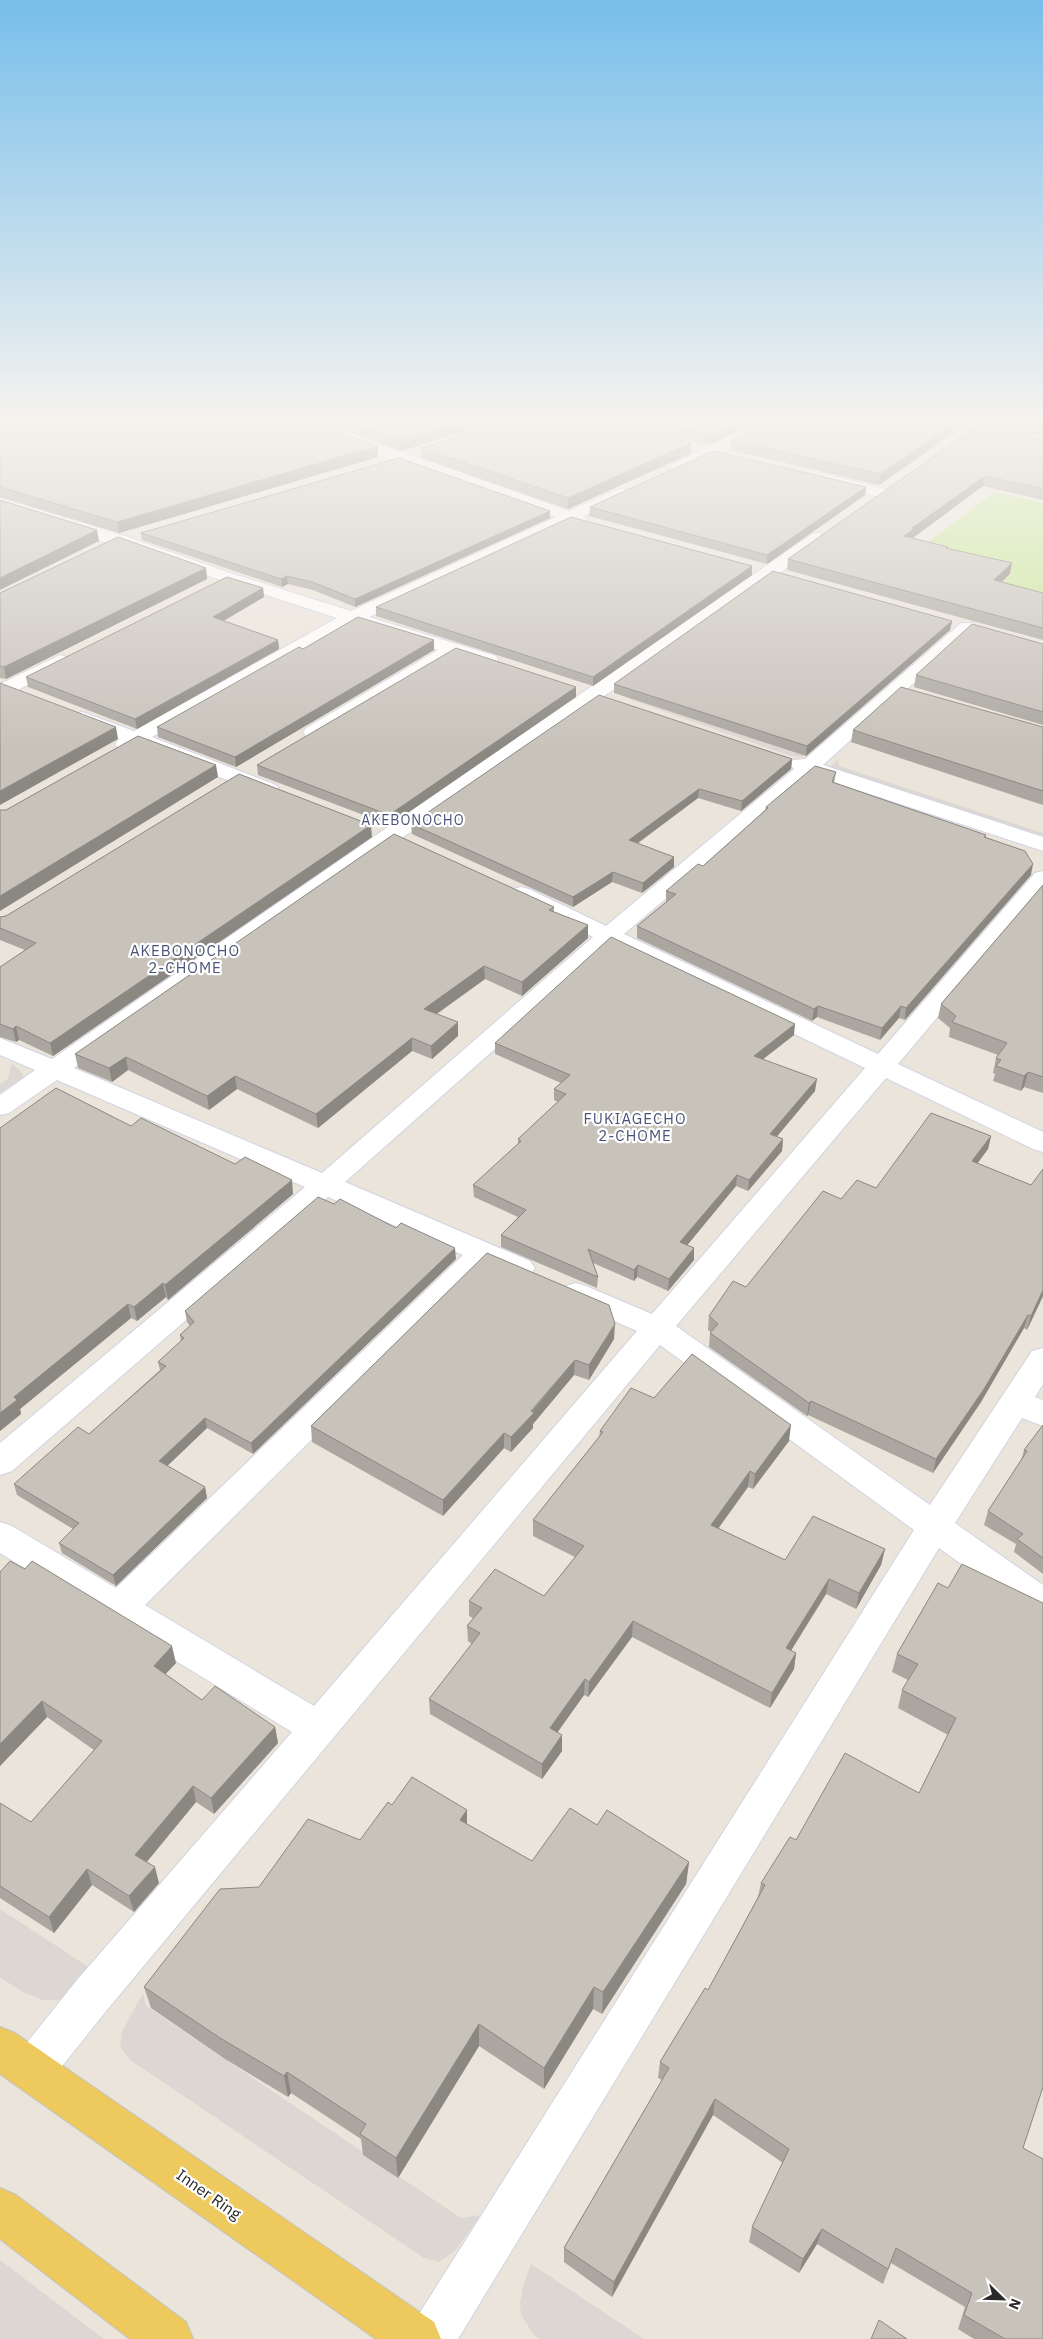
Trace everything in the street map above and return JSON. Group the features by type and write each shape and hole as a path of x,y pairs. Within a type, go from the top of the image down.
{"main road":[{"name":"Inner Ring","path":"16,2059 417,2339"},
{"path":"0,2212 169,2339"}],"street":[{"path":"94,532 227,578 510,667"},
{"path":"102,548 119,540 146,532"},
{"path":"109,753 353,617 535,532"},
{"path":"0,1107 401,839 595,695 778,574 829,532"},
{"path":"753,567 778,574"},
{"path":"200,591 227,578"},
{"path":"0,1462 326,1184 609,935 808,767 905,692 967,627"},
{"path":"296,742 454,648"},
{"path":"13,695 77,652"},
{"path":"62,710 135,739 229,782 291,797"},
{"path":"778,757 1043,844"},
{"path":"229,782 262,762"},
{"path":"363,824 401,839"},
{"path":"16,2059 92,1995 656,1328 880,1065 1043,878"},
{"path":"501,885 1043,1143"},
{"path":"0,1046 326,1184 656,1328 1043,1604"},
{"path":"119,1608 483,1252"},
{"path":"431,2339 934,1527 1030,1408 1043,1359"},
{"path":"0,1536 318,1728"}],"green space":[{"path":"941,532 1043,532 1043,594 999,585 1013,574 919,549"}],"shaded area":[{"path":"623,695 798,751 813,750 802,757 788,755 631,700"},
{"path":"838,760 839,766 1043,833 1043,839 832,768 831,766"},
{"path":"12,1063 22,1073 23,1077 0,1093 0,1084 8,1079"},
{"path":"0,1909 87,1966 98,1961 75,1991 58,2000 42,2000 19,1990 0,1977"},
{"path":"143,1993 146,2006 461,2218 481,2215 455,2251 439,2262 424,2258 130,2060 120,2046 122,2031"},
{"path":"0,2260 104,2339 0,2339"},
{"path":"531,2264 644,2339 540,2339 534,2335 521,2315 520,2304 523,2286"}],"building":[{"path":"0,532 93,532 0,578"},
{"path":"503,532 355,599 312,582 287,576 281,579 141,533"},
{"path":"538,532 627,532 752,566 593,677 376,607"},
{"path":"683,532 800,532 767,555"},
{"path":"826,532 909,532 904,536 1012,563 994,580 1043,593 1043,628 788,559"},
{"path":"118,537 206,568 4,667 0,666 0,593"},
{"path":"773,571 952,621 807,746 614,684"},
{"path":"227,577 263,588 213,617 278,640 135,719 26,677"},
{"path":"358,617 434,640 235,757 157,727 299,647 303,649"},
{"path":"972,624 1043,644 1043,712 916,675"},
{"path":"456,648 576,687 389,815 257,765"},
{"path":"0,683 116,727 0,791"},
{"path":"901,687 1043,727 1043,791 853,730"},
{"path":"599,695 792,759 742,801 699,789 629,840 674,857 643,883 613,872 573,897 411,824"},
{"path":"138,736 216,765 0,896 0,810 6,810"},
{"path":"815,766 836,772 832,782 986,835 984,837 1025,851 1033,864 906,1008 901,1006 882,1028 818,1006 814,1009 637,926 676,894 666,891 698,864 703,866 768,808 766,807"},
{"path":"239,774 371,825 50,1043 16,1026 13,1029 0,1024 0,967 36,943 0,928 0,917 6,916"},
{"path":"394,834 554,907 549,910 588,925 522,982 484,966 424,1009 458,1022 431,1046 412,1038 316,1114 235,1076 207,1096 126,1057 109,1068 75,1054"},
{"path":"1043,885 1043,1077 1028,1072 1024,1076 996,1066 1001,1060 996,1058 1007,1043 952,1022 956,1016 941,1004"},
{"path":"611,937 795,1024 754,1056 817,1079 770,1134 783,1139 749,1180 737,1175 680,1242 694,1248 669,1279 638,1265 634,1270 588,1249 598,1277 501,1235 526,1210 473,1185 521,1141 518,1139 566,1094 554,1089 570,1075 495,1043"},
{"path":"56,1088 131,1126 141,1118 235,1164 245,1157 292,1180 165,1285 163,1283 134,1307 128,1304 14,1397 17,1400 0,1413 0,1128"},
{"path":"931,1113 991,1136 972,1161 1031,1185 1043,1169 1043,1290 1031,1316 1028,1315 984,1389 936,1459 811,1401 809,1403 710,1333 718,1324 709,1316 733,1281 746,1287 823,1191 841,1199 857,1180 876,1188"},
{"path":"318,1197 334,1204 340,1199 396,1228 401,1223 455,1248 251,1443 205,1418 159,1461 205,1487 113,1575 59,1543 79,1523 14,1484 78,1427 89,1434 166,1366 158,1362 184,1338 180,1335 194,1322 185,1311"},
{"path":"487,1253 609,1305 615,1324 589,1365 575,1360 531,1411 534,1413 511,1437 504,1433 443,1500 311,1426"},
{"path":"692,1354 791,1425 755,1474 750,1471 711,1525 785,1560 813,1516 885,1549 859,1593 829,1579 786,1648 796,1653 772,1693 633,1621 589,1682 585,1679 550,1728 562,1735 542,1764 429,1699 480,1633 467,1626 482,1608 469,1601 495,1569 544,1596 584,1546 533,1520 603,1432 600,1431 631,1388 654,1398"},
{"path":"1043,1425 1043,1558 1017,1539 1023,1534 988,1511 1027,1451 1024,1450"},
{"path":"10,1561 25,1569 32,1561 172,1646 154,1666 202,1700 215,1686 275,1727 211,1798 193,1786 135,1855 155,1867 129,1896 87,1869 49,1917 0,1886 0,1803 31,1822 102,1741 42,1701 0,1744 0,1572"},
{"path":"962,1564 1043,1603 1043,2087 1023,2148 1043,2159 1043,2339 1005,2339 964,2315 972,2293 896,2248 888,2269 822,2229 803,2259 752,2227 789,2149 715,2099 614,2282 564,2248 669,2068 660,2062 705,1988 708,1990 765,1885 761,1883 790,1837 796,1840 845,1753 919,1793 956,1718 902,1690 918,1664 897,1654 938,1583 948,1588"},
{"path":"412,1777 467,1810 460,1820 532,1861 570,1808 597,1825 607,1810 689,1862 603,1992 594,1987 544,2068 479,2024 396,2158 360,2134 366,2124 287,2072 284,2076 220,2038 144,1987 220,1889 259,1887 308,1819 360,1840 388,1802 392,1805"},
{"path":"879,2320 907,2339 871,2339"}],"district":[{"name":"AKEBONOCHO","path":"413,820"},
{"name":"AKEBONOCHO 2-CHOME","path":"185,960"},
{"name":"FUKIAGECHO 2-CHOME","path":"635,1128"}]}
